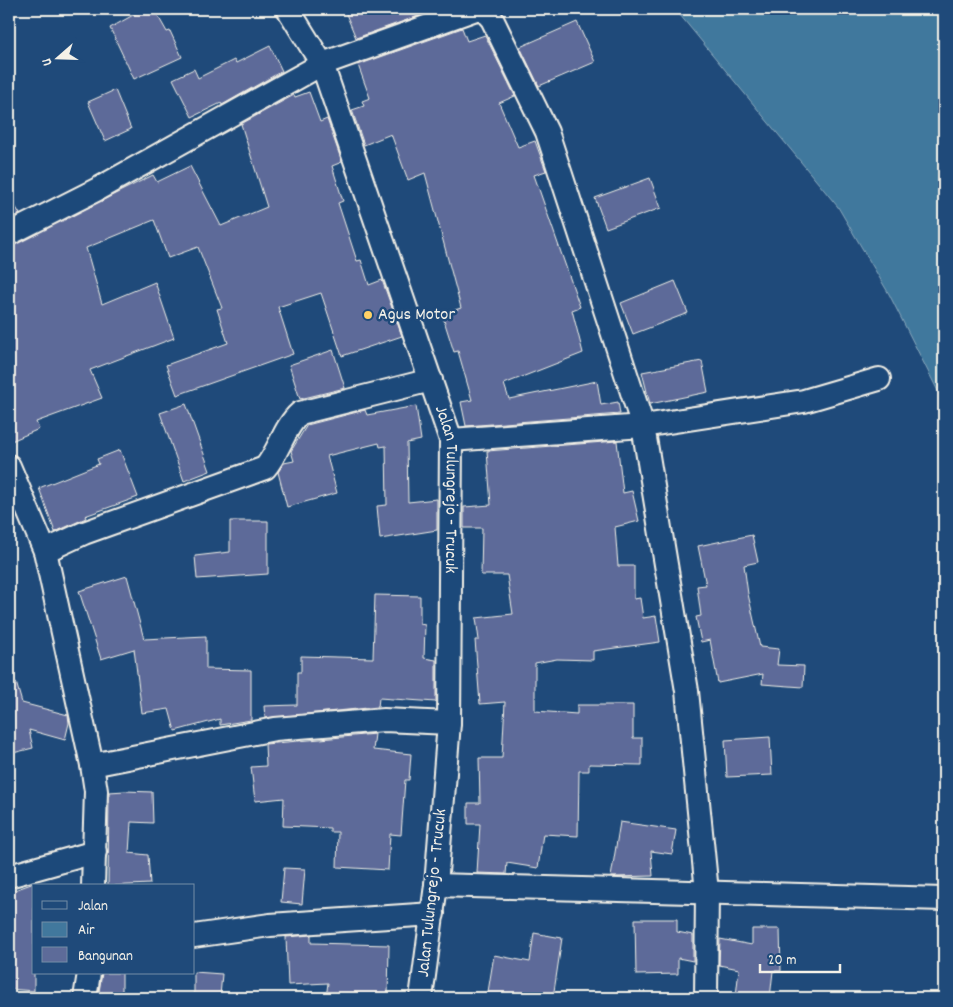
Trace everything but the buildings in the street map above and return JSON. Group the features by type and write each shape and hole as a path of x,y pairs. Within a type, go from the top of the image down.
{"street":[{"name":"Jalan Tulungrejo - Trucuk","path":"288,9 322,64 451,440 449,723 436,885 421,998"},
{"path":"9,234 96,190 322,64 476,9"},
{"path":"483,9 492,19 547,132 644,426 687,691 707,892 706,998"},
{"path":"451,440 644,426 804,401 879,379"},
{"path":"45,551 84,533 265,468 274,458 293,419 300,413 430,380"},
{"path":"9,466 45,551 92,765 96,791 93,884"},
{"path":"92,765 275,729 384,720 449,723"},
{"path":"9,876 95,852"},
{"path":"436,885 944,899"},
{"path":"195,936 270,924 433,914"},
{"path":"85,998 89,974"}],"water":[{"path":"675,9 944,9 944,403 889,294 838,207"}],"place":[{"name":"Agus Motor","path":"368,315"}]}
